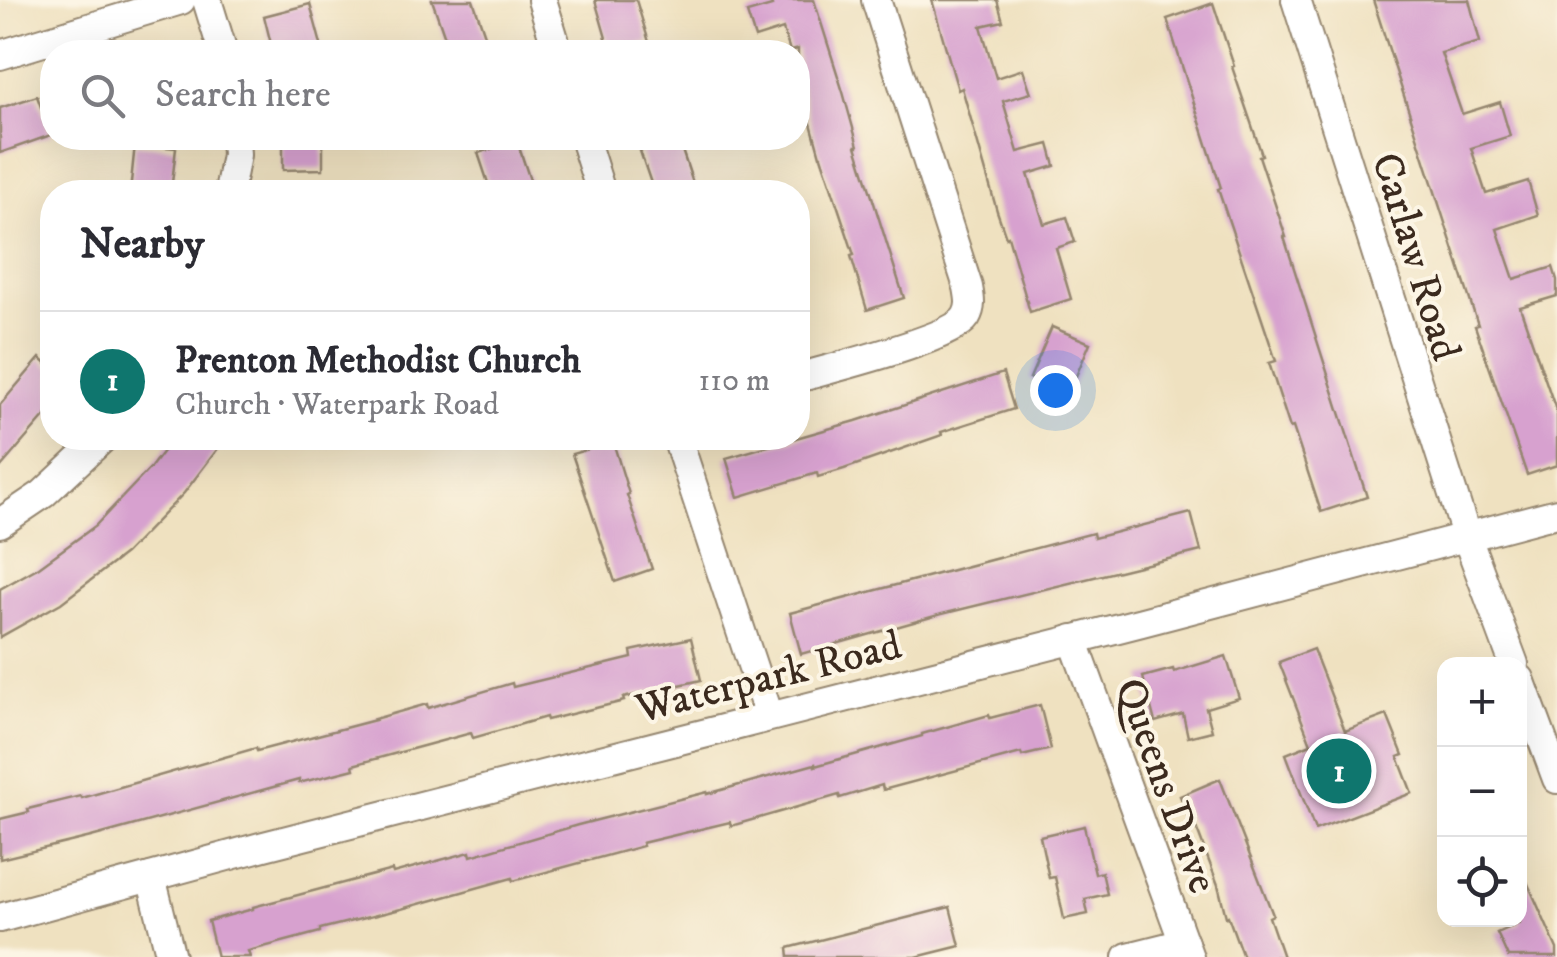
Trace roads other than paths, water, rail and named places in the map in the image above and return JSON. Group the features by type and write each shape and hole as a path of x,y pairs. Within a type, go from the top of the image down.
{"street":[{"path":"49,40 181,0"},
{"path":"207,0 219,40"},
{"path":"542,0 554,40"},
{"path":"810,374 930,338 964,321 971,306 876,0"},
{"name":"Carlaw Road","path":"1296,0 1466,536 1511,657"},
{"path":"0,55 40,43"},
{"path":"232,180 236,150"},
{"path":"588,150 597,180"},
{"path":"0,522 43,494 90,450"},
{"path":"681,450 769,716"},
{"name":"Waterpark Road","path":"0,918 1557,513"},
{"name":"Queens Drive","path":"1073,639 1187,950"},
{"path":"1527,698 1557,779"},
{"path":"151,877 171,957"},
{"path":"1128,957 1187,950"}],"place":[{"name":"Prenton Methodist Church","path":"1339,771"}]}
